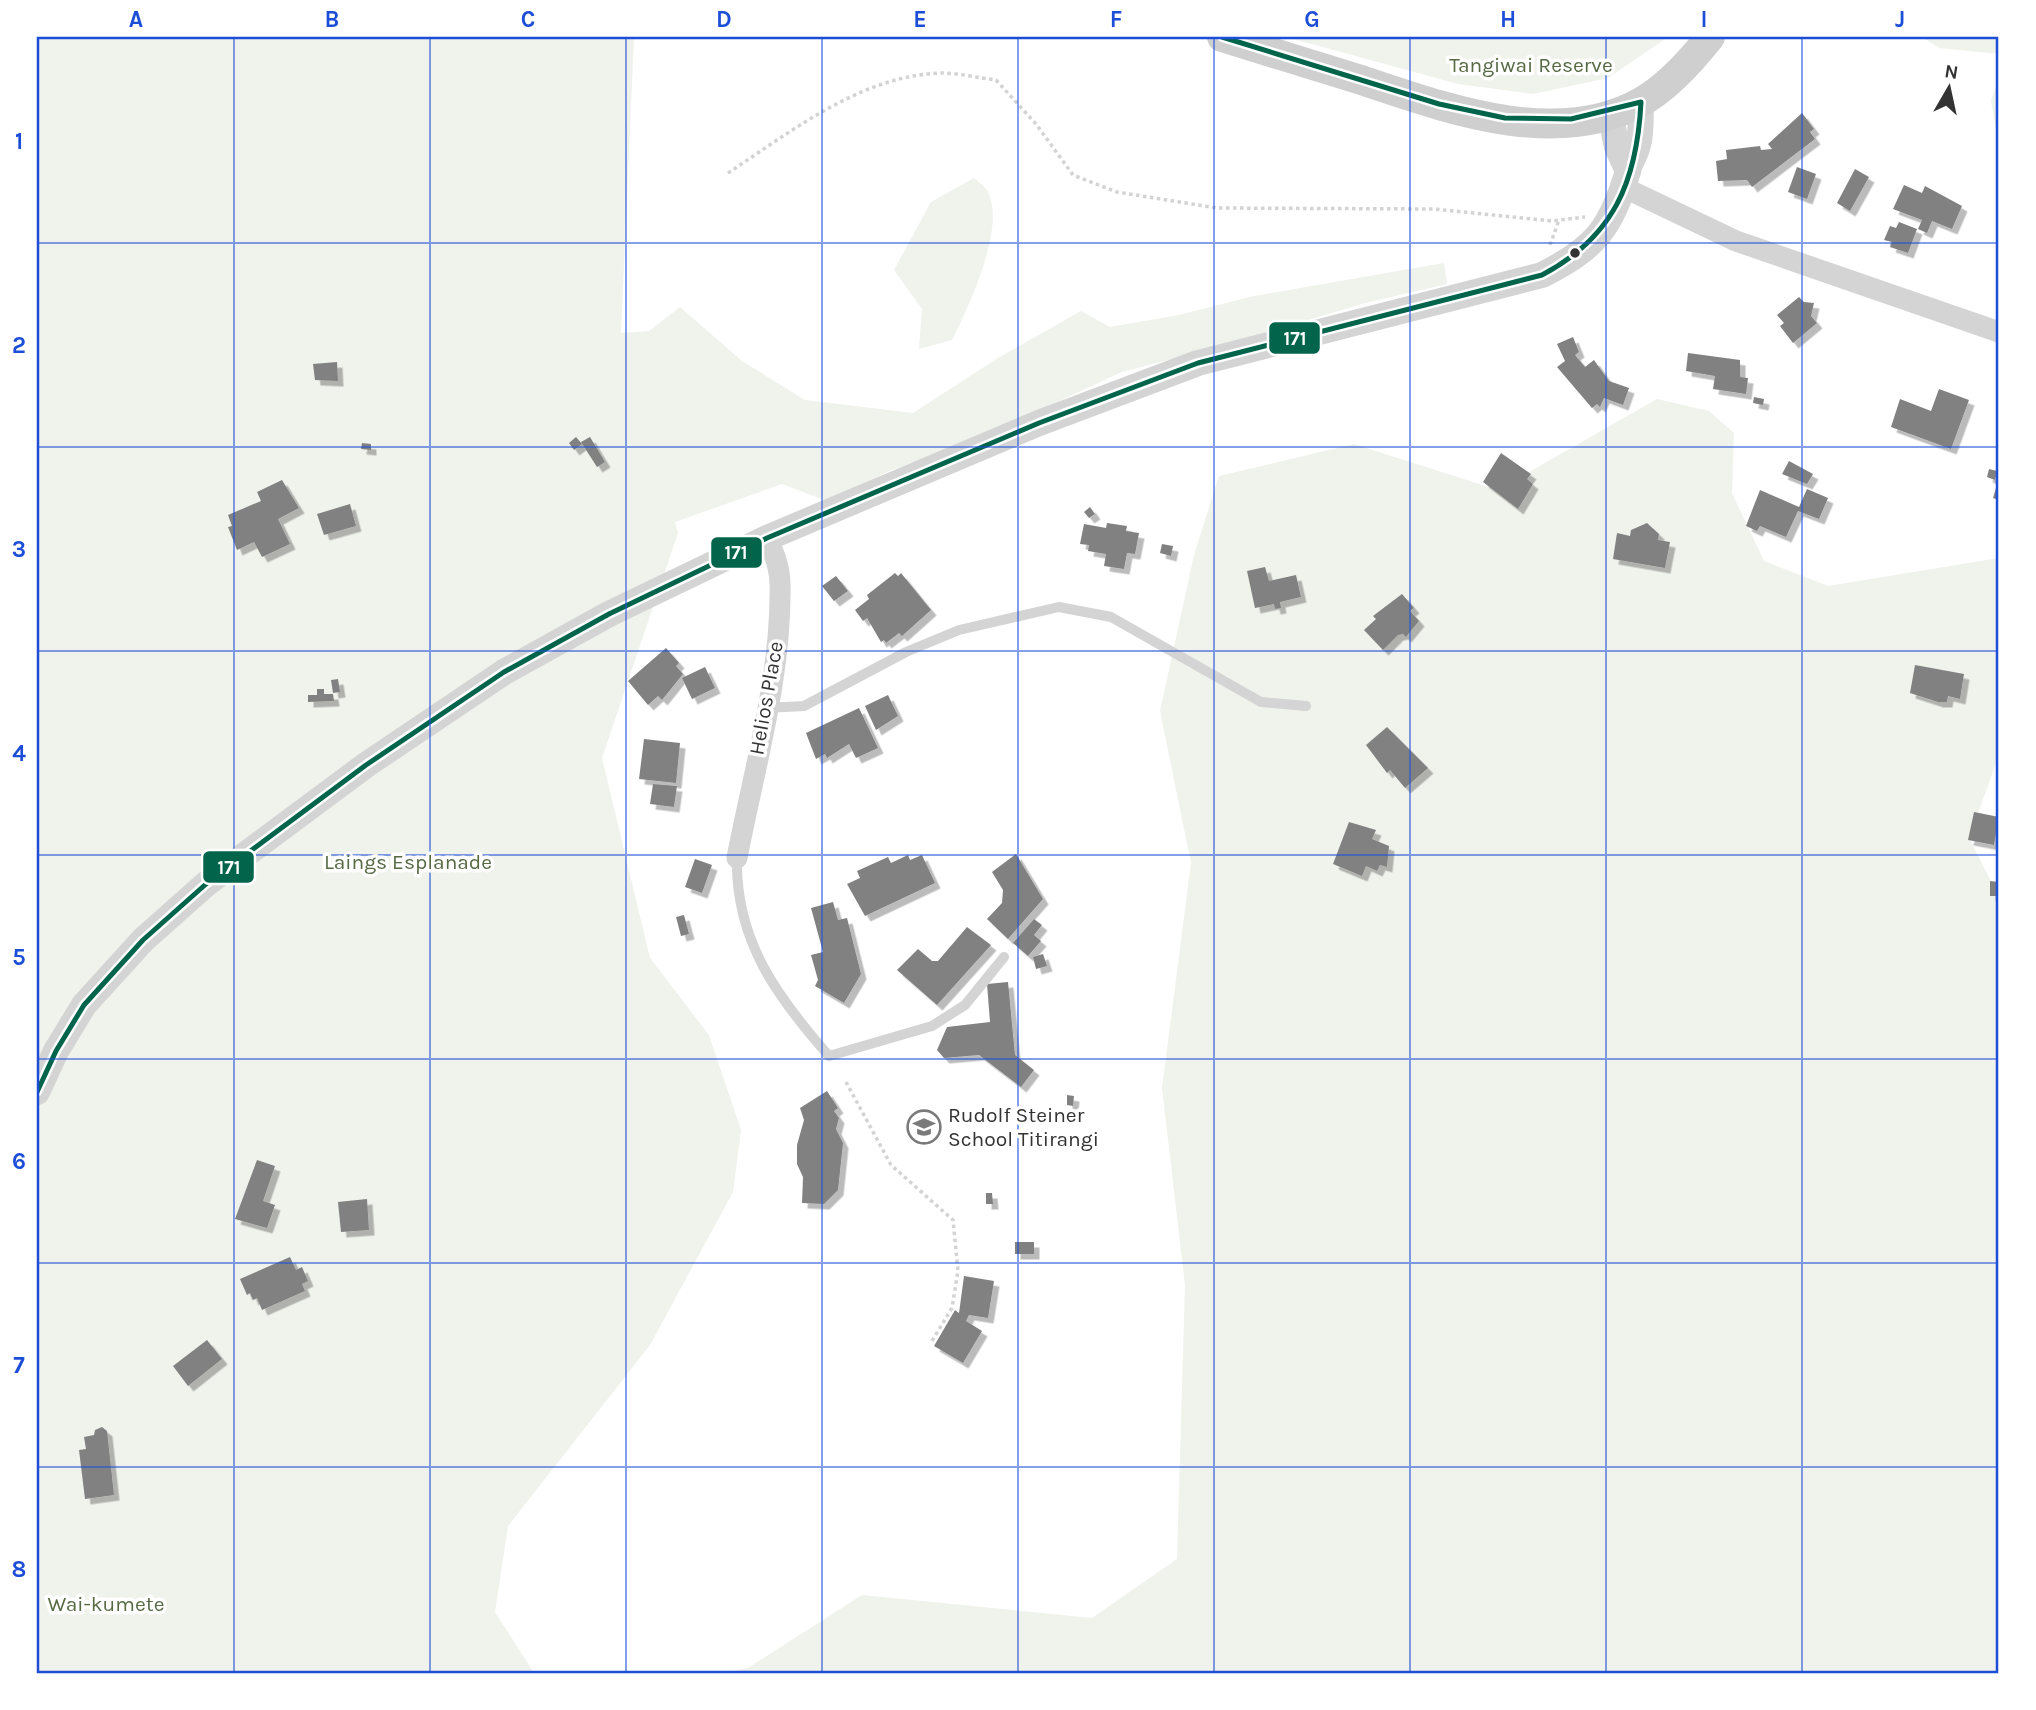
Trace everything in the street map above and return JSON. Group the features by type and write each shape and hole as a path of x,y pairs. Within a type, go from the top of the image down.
{"main road":[{"path":"1222,37 1423,100 1495,119 1566,122 1610,114 1641,102 1678,72 1710,37"}],"street":[{"path":"37,1092 56,1051 84,1005 117,966 206,884 366,765 504,673 609,614 767,538 1039,423 1198,363 1542,275 1571,261 1593,242 1612,217 1639,143 1641,102"},
{"path":"1610,114 1627,179 1736,241 1999,332"},
{"name":"Helios Place","path":"737,858 778,635 780,582 775,554 767,538"}],"lane":[{"path":"766,708 804,706 906,652 960,630 1059,607 1111,617 1261,702 1306,706"},
{"path":"737,858 736,890 744,921 775,992 829,1056 932,1026 965,1005 1004,957"}],"path":[{"path":"728,173 848,99 900,79 943,73 996,80 1035,124 1073,175 1117,192 1217,208 1434,209 1552,221 1612,217"},
{"path":"846,1082 891,1165 953,1220 958,1271 952,1308 932,1341"}],"green space":[{"path":"37,37 634,37 621,333 649,331 680,307 742,361 805,400 913,413 998,358 1081,311 1110,327 1179,315 1254,296 1444,263 1447,284 1365,303 1218,347 1122,372 977,439 889,471 827,501 782,484 675,522 678,533 602,758 650,958 709,1035 741,1130 733,1192 650,1345 508,1526 495,1612 534,1673 37,1673"},
{"name":"Tangiwai Reserve","path":"1286,37 1668,37 1608,78 1533,94 1458,84"},
{"path":"1922,37 1999,37 1999,54 1939,48"},
{"path":"1999,77 1999,147 1991,101"},
{"path":"974,178 986,189 992,204 993,222 984,265 952,340 919,349 922,309 894,270 931,202"},
{"path":"1657,399 1709,411 1734,433 1732,493 1764,561 1828,586 1999,558 1999,755 1969,838 1999,897 1999,1673 723,1673 748,1668 862,1595 1092,1618 1177,1559 1185,1285 1162,1088 1191,863 1160,711 1194,555 1219,476 1354,444 1498,490"}],"building":[{"path":"1802,113 1814,129 1810,132 1815,139 1752,187 1747,180 1718,181 1716,161 1727,159 1726,150 1760,146 1761,150 1772,149 1768,144"},
{"path":"1797,167 1816,174 1807,199 1788,192"},
{"path":"1855,169 1869,177 1850,211 1837,203"},
{"path":"1904,185 1922,193 1925,186 1962,206 1952,229 1932,221 1927,233 1918,229 1922,220 1893,209"},
{"path":"1899,222 1917,229 1908,253 1890,247 1892,242 1884,240 1890,226 1896,228"},
{"path":"1799,297 1804,302 1814,303 1811,316 1817,323 1793,343 1780,326 1784,323 1777,315"},
{"path":"1573,337 1579,352 1575,355 1585,367 1594,360 1609,381 1629,388 1623,405 1604,398 1600,407 1597,404 1592,408 1557,367 1565,361 1557,344"},
{"path":"1688,353 1740,360 1740,377 1748,378 1746,394 1713,389 1715,376 1686,371"},
{"path":"337,362 338,381 315,380 313,364"},
{"path":"1939,389 1969,400 1951,449 1891,427 1900,399 1931,411"},
{"path":"1754,397 1764,399 1763,405 1753,403"},
{"path":"576,437 582,444 574,450 569,443"},
{"path":"590,437 605,462 597,467 581,442"},
{"path":"362,443 371,444 371,450 361,449"},
{"path":"1501,453 1531,474 1527,479 1533,484 1518,509 1483,482"},
{"path":"1789,461 1813,474 1807,484 1782,474"},
{"path":"1989,469 1997,471 1995,480 1987,477"},
{"path":"282,480 299,508 278,519 290,544 262,557 254,542 237,550 228,527 232,526 228,515 261,501 257,492"},
{"path":"1996,488 1999,489 1999,500 1993,498"},
{"path":"1807,489 1828,498 1819,519 1798,511 1786,537 1760,526 1757,531 1746,526 1760,490 1799,507"},
{"path":"350,504 356,526 324,535 317,514"},
{"path":"1090,507 1095,514 1089,518 1084,512"},
{"path":"1107,523 1127,526 1126,531 1139,533 1135,554 1127,553 1124,569 1104,566 1106,554 1088,551 1089,545 1080,544 1084,524 1106,528"},
{"path":"1647,523 1659,534 1658,540 1670,542 1665,568 1613,559 1617,533 1630,536 1631,530"},
{"path":"1162,544 1173,546 1171,556 1160,553"},
{"path":"1265,567 1269,581 1296,575 1301,597 1280,602 1281,608 1275,609 1274,604 1255,608 1247,571"},
{"path":"895,573 898,576 901,573 931,610 902,636 899,633 886,643 884,640 881,642 867,618 863,621 855,610 869,599 867,595"},
{"path":"836,576 848,591 834,601 822,586"},
{"path":"1402,594 1414,608 1410,611 1419,621 1406,637 1403,634 1398,635 1383,650 1364,630 1376,619 1373,616"},
{"path":"666,648 679,663 676,666 683,674 662,700 658,696 648,705 628,681"},
{"path":"1915,665 1964,674 1960,699 1948,696 1947,702 1938,702 1910,693"},
{"path":"705,667 715,688 692,699 682,678"},
{"path":"338,679 340,692 333,693 331,680"},
{"path":"317,689 324,689 324,694 333,694 334,701 308,702 308,695 317,695"},
{"path":"888,695 898,716 876,730 865,706"},
{"path":"859,708 878,748 856,758 849,744 827,758 825,754 816,759 806,733"},
{"path":"1387,727 1428,768 1405,788 1390,770 1387,773 1366,745"},
{"path":"644,739 680,743 676,783 639,779"},
{"path":"653,784 677,786 674,807 650,804"},
{"path":"1974,812 1999,817 1994,845 1968,840"},
{"path":"1349,822 1376,830 1372,839 1389,846 1387,867 1380,865 1377,871 1366,866 1362,876 1333,864"},
{"path":"1016,854 1043,899 1008,939 987,919 1002,903 1003,890 992,872"},
{"path":"908,855 910,860 922,855 935,883 865,916 847,884 860,878 857,871 888,857 891,863"},
{"path":"695,859 712,865 702,893 685,887"},
{"path":"1990,881 1999,882 1999,896 1990,896"},
{"path":"833,902 838,920 847,918 861,974 844,1003 815,986 818,980 811,955 823,952 811,908"},
{"path":"684,915 689,934 681,936 676,917"},
{"path":"1034,919 1042,925 1034,935 1041,941 1028,956 1013,943"},
{"path":"967,927 991,945 937,1005 897,970 918,949 932,961 938,961"},
{"path":"1043,954 1047,966 1036,969 1033,957"},
{"path":"1008,982 1015,1055 1034,1070 1021,1087 979,1055 944,1058 937,1050 947,1027 990,1022 987,984"},
{"path":"827,1091 838,1108 834,1111 839,1118 836,1129 843,1143 838,1190 824,1204 802,1203 803,1177 797,1164 797,1145 804,1120 800,1108"},
{"path":"1067,1095 1074,1096 1073,1106 1067,1105"},
{"path":"257,1160 275,1166 263,1201 275,1205 267,1228 235,1219"},
{"path":"986,1193 992,1193 993,1204 986,1204"},
{"path":"367,1199 369,1230 341,1232 338,1202"},
{"path":"1015,1242 1034,1242 1034,1254 1015,1254"},
{"path":"290,1257 296,1270 302,1267 308,1281 302,1284 305,1291 262,1310 257,1298 253,1300 250,1293 247,1295 240,1279"},
{"path":"964,1276 994,1281 988,1318 969,1315 966,1321 982,1331 963,1363 934,1346 955,1310 959,1313"},
{"path":"207,1340 222,1359 188,1386 173,1366"},
{"path":"102,1427 107,1431 114,1495 85,1499 79,1450 86,1449 84,1437 94,1435 95,1430"}],"transit line":[{"name":"171","path":"37,1092 56,1051 84,1005 143,940 206,884 366,765 504,672 609,614 767,538 1039,423 1198,363 1542,275 1567,260 1587,243 1617,204 1627,181 1639,131 1641,102 1571,119 1505,118 1439,104 1222,37"}],"place":[{"name":"Rudolf Steiner School Titirangi","path":"924,1127"}],"park label":[{"name":"Laings Esplanade","path":"408,862"},
{"name":"Wai-kumete","path":"106,1604"}]}
